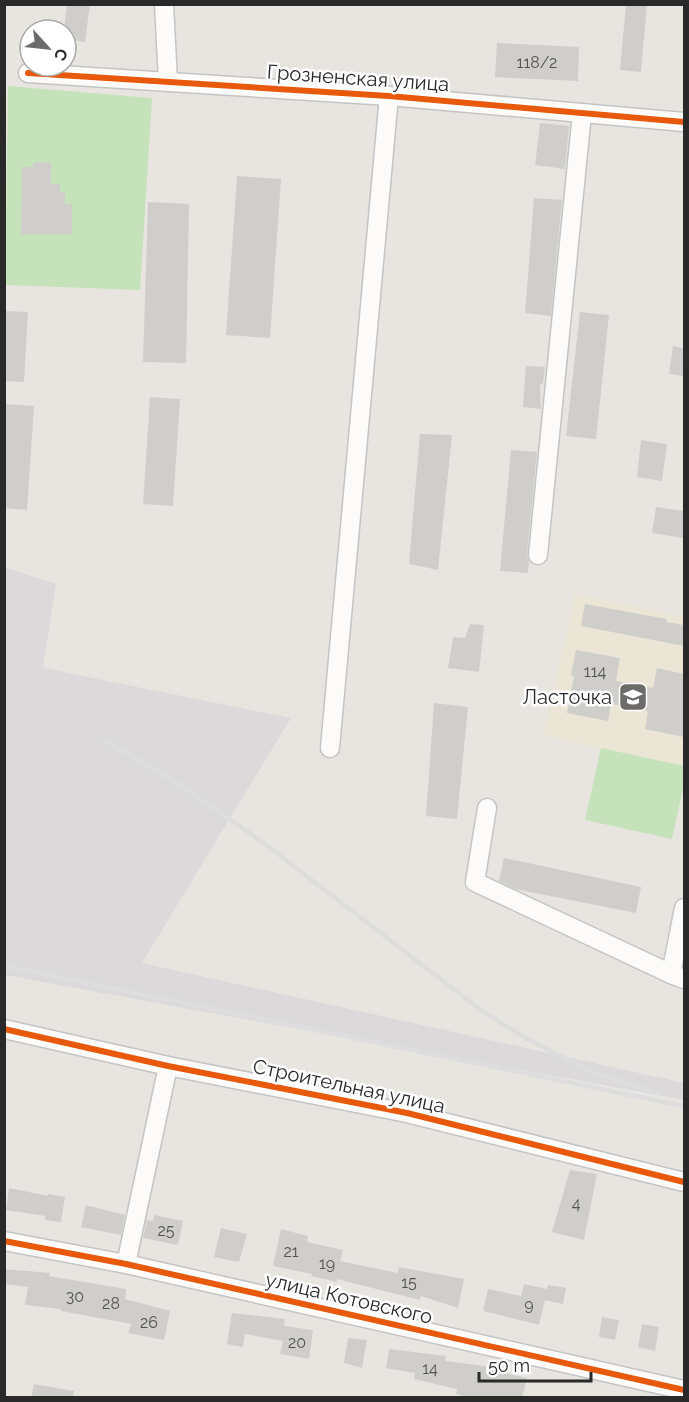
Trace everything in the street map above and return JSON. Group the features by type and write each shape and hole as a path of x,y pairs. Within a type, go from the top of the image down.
{"street":[{"path":"164,4 168,82"},
{"name":"Грозненская улица","path":"78,76 389,96 684,122"},
{"path":"330,748 389,96"},
{"path":"538,555 582,113"},
{"path":"487,808 475,882 677,976 684,908"},
{"name":"Строительная улица","path":"4,1029 168,1066 407,1113 684,1182"},
{"path":"126,1264 168,1066"},
{"name":"улица Котовского","path":"4,1241 126,1264 684,1390"}],"shaded area":[{"path":"4,567 56,584 43,668 291,718 142,963 684,1083 684,1100 5,975"},
{"path":"575,594 684,617 684,766 544,736"}],"green space":[{"path":"8,86 152,98 140,290 5,285"},
{"path":"601,748 684,766 684,784 672,839 585,820"}],"building":[{"path":"67,4 90,4 85,42 78,41 78,18 65,18"},
{"path":"626,4 647,4 641,72 620,70"},
{"path":"497,43 579,47 578,81 495,77"},
{"path":"540,123 569,126 565,169 535,165"},
{"path":"33,162 51,163 51,184 60,184 60,192 65,192 65,204 72,204 72,234 21,234 22,167 33,167"},
{"path":"237,176 281,179 270,338 226,335"},
{"path":"534,198 562,200 551,316 525,313"},
{"path":"148,202 189,204 186,363 143,362"},
{"path":"4,311 28,312 24,382 4,381"},
{"path":"580,312 609,315 596,439 566,436"},
{"path":"673,346 684,348 684,376 669,374"},
{"path":"526,366 545,367 543,384 540,384 541,409 523,407"},
{"path":"150,397 180,399 173,506 143,504"},
{"path":"4,404 34,406 27,510 4,508"},
{"path":"420,434 452,435 438,570 409,564"},
{"path":"641,440 667,444 662,481 637,477"},
{"path":"511,450 537,452 527,554 528,573 500,571"},
{"path":"656,507 684,511 684,538 652,533"},
{"path":"585,604 667,619 666,622 684,625 684,646 581,626"},
{"path":"470,624 484,625 479,672 448,668 453,637 465,638"},
{"path":"576,650 620,658 616,681 653,688 657,668 684,674 684,737 645,729 648,711 611,704 608,721 567,713"},
{"path":"434,703 468,707 457,819 426,816"},
{"path":"504,858 641,887 636,913 515,889 499,881"},
{"path":"570,1170 597,1174 584,1240 552,1232"},
{"path":"9,1188 65,1197 61,1222 45,1220 45,1216 6,1210"},
{"path":"86,1205 125,1215 121,1235 81,1227"},
{"path":"154,1215 183,1221 178,1245 143,1238 147,1220 153,1221"},
{"path":"221,1228 247,1234 239,1262 214,1257"},
{"path":"281,1229 308,1236 307,1242 343,1250 340,1261 398,1273 399,1267 464,1279 458,1308 421,1296 420,1300 273,1266"},
{"path":"4,1269 50,1273 49,1276 126,1289 125,1299 170,1311 164,1340 128,1333 131,1324 61,1311 61,1309 25,1305 28,1287 4,1284"},
{"path":"524,1284 547,1289 548,1285 566,1288 563,1304 545,1300 539,1325 483,1311 488,1289 521,1296"},
{"path":"232,1313 285,1319 284,1326 313,1330 309,1359 280,1354 283,1341 245,1334 243,1347 227,1344"},
{"path":"602,1317 619,1320 615,1340 599,1337"},
{"path":"642,1324 659,1327 655,1351 638,1347"},
{"path":"348,1338 367,1340 362,1368 344,1363"},
{"path":"389,1349 446,1356 445,1361 486,1366 486,1369 527,1378 522,1398 470,1398 456,1394 457,1389 414,1379 415,1373 386,1368"},
{"path":"34,1384 74,1391 73,1398 31,1398"}],"railway":[{"path":"104,740 174,781 261,841 482,1011 529,1040 590,1071 656,1093"},
{"path":"4,966 684,1106"}],"cycle path":[{"path":"78,76 389,96 684,122"},
{"path":"4,1029 168,1066 407,1113 684,1182"},
{"path":"4,1241 126,1264 684,1390"}],"place":[{"name":"Ласточка","path":"633,697"}]}
